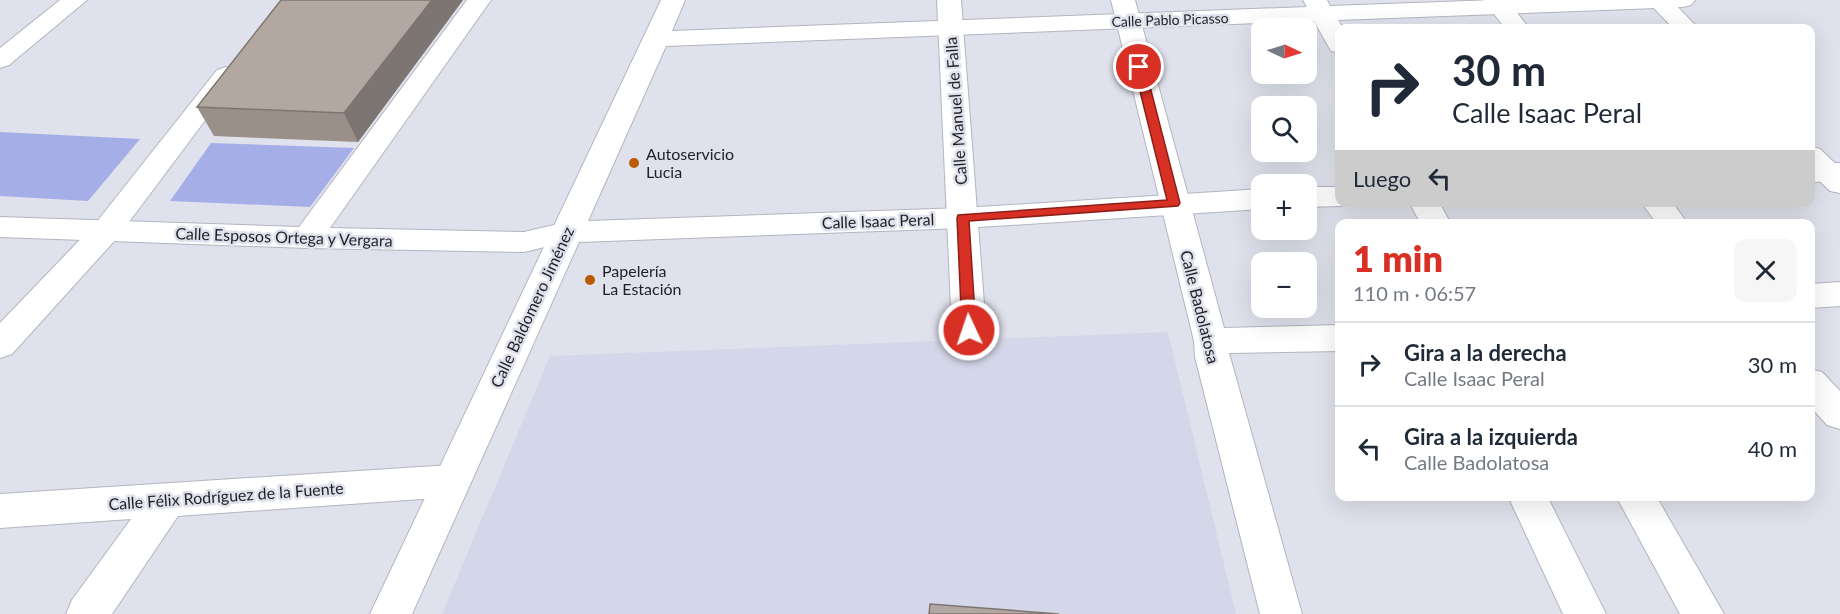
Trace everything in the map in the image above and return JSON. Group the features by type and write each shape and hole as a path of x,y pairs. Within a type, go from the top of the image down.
{"street":[{"path":"0,60 75,0"},
{"path":"307,238 479,0"},
{"name":"Calle Baldomero Jiménez","path":"391,614 674,0"},
{"name":"Calle Manuel de Falla","path":"949,0 969,330"},
{"path":"1667,0 1683,24"},
{"name":"Calle Pablo Picasso","path":"657,39 950,27 1125,11 1667,0"},
{"path":"1497,3 1515,24"},
{"path":"1319,7 1335,37"},
{"name":"Calle Badolatosa","path":"1125,11 1211,341 1212,357 1281,614"},
{"path":"0,345 106,231 242,54"},
{"path":"1317,197 1335,196"},
{"name":"Calle Isaac Peral","path":"567,232 963,218 1251,200"},
{"path":"1660,207 1670,219"},
{"name":"Calle Esposos Ortega y Vergara","path":"0,227 307,238 524,242 567,232"},
{"path":"1815,296 1840,294"},
{"path":"1211,341 1335,338"},
{"path":"1815,388 1840,415"},
{"name":"Calle Félix Rodríguez de la Fuente","path":"0,511 451,481"},
{"path":"87,614 168,499"},
{"path":"1529,501 1585,614"},
{"path":"1638,501 1703,614"}],"shaded area":[{"path":"0,132 140,139 88,201 0,196"},
{"path":"211,143 354,148 310,207 170,201"},
{"path":"1168,332 1236,614 442,614 550,356"}],"building":[{"path":"281,0 432,0 344,113 197,107"},
{"path":"930,604 1059,614 929,614"}],"place":[{"name":"Autoservicio Lucia","path":"634,163"},
{"name":"Papelería La Estación","path":"590,280"}],"route":[{"path":"969,330 963,218 1174,203 1139,67"}]}
